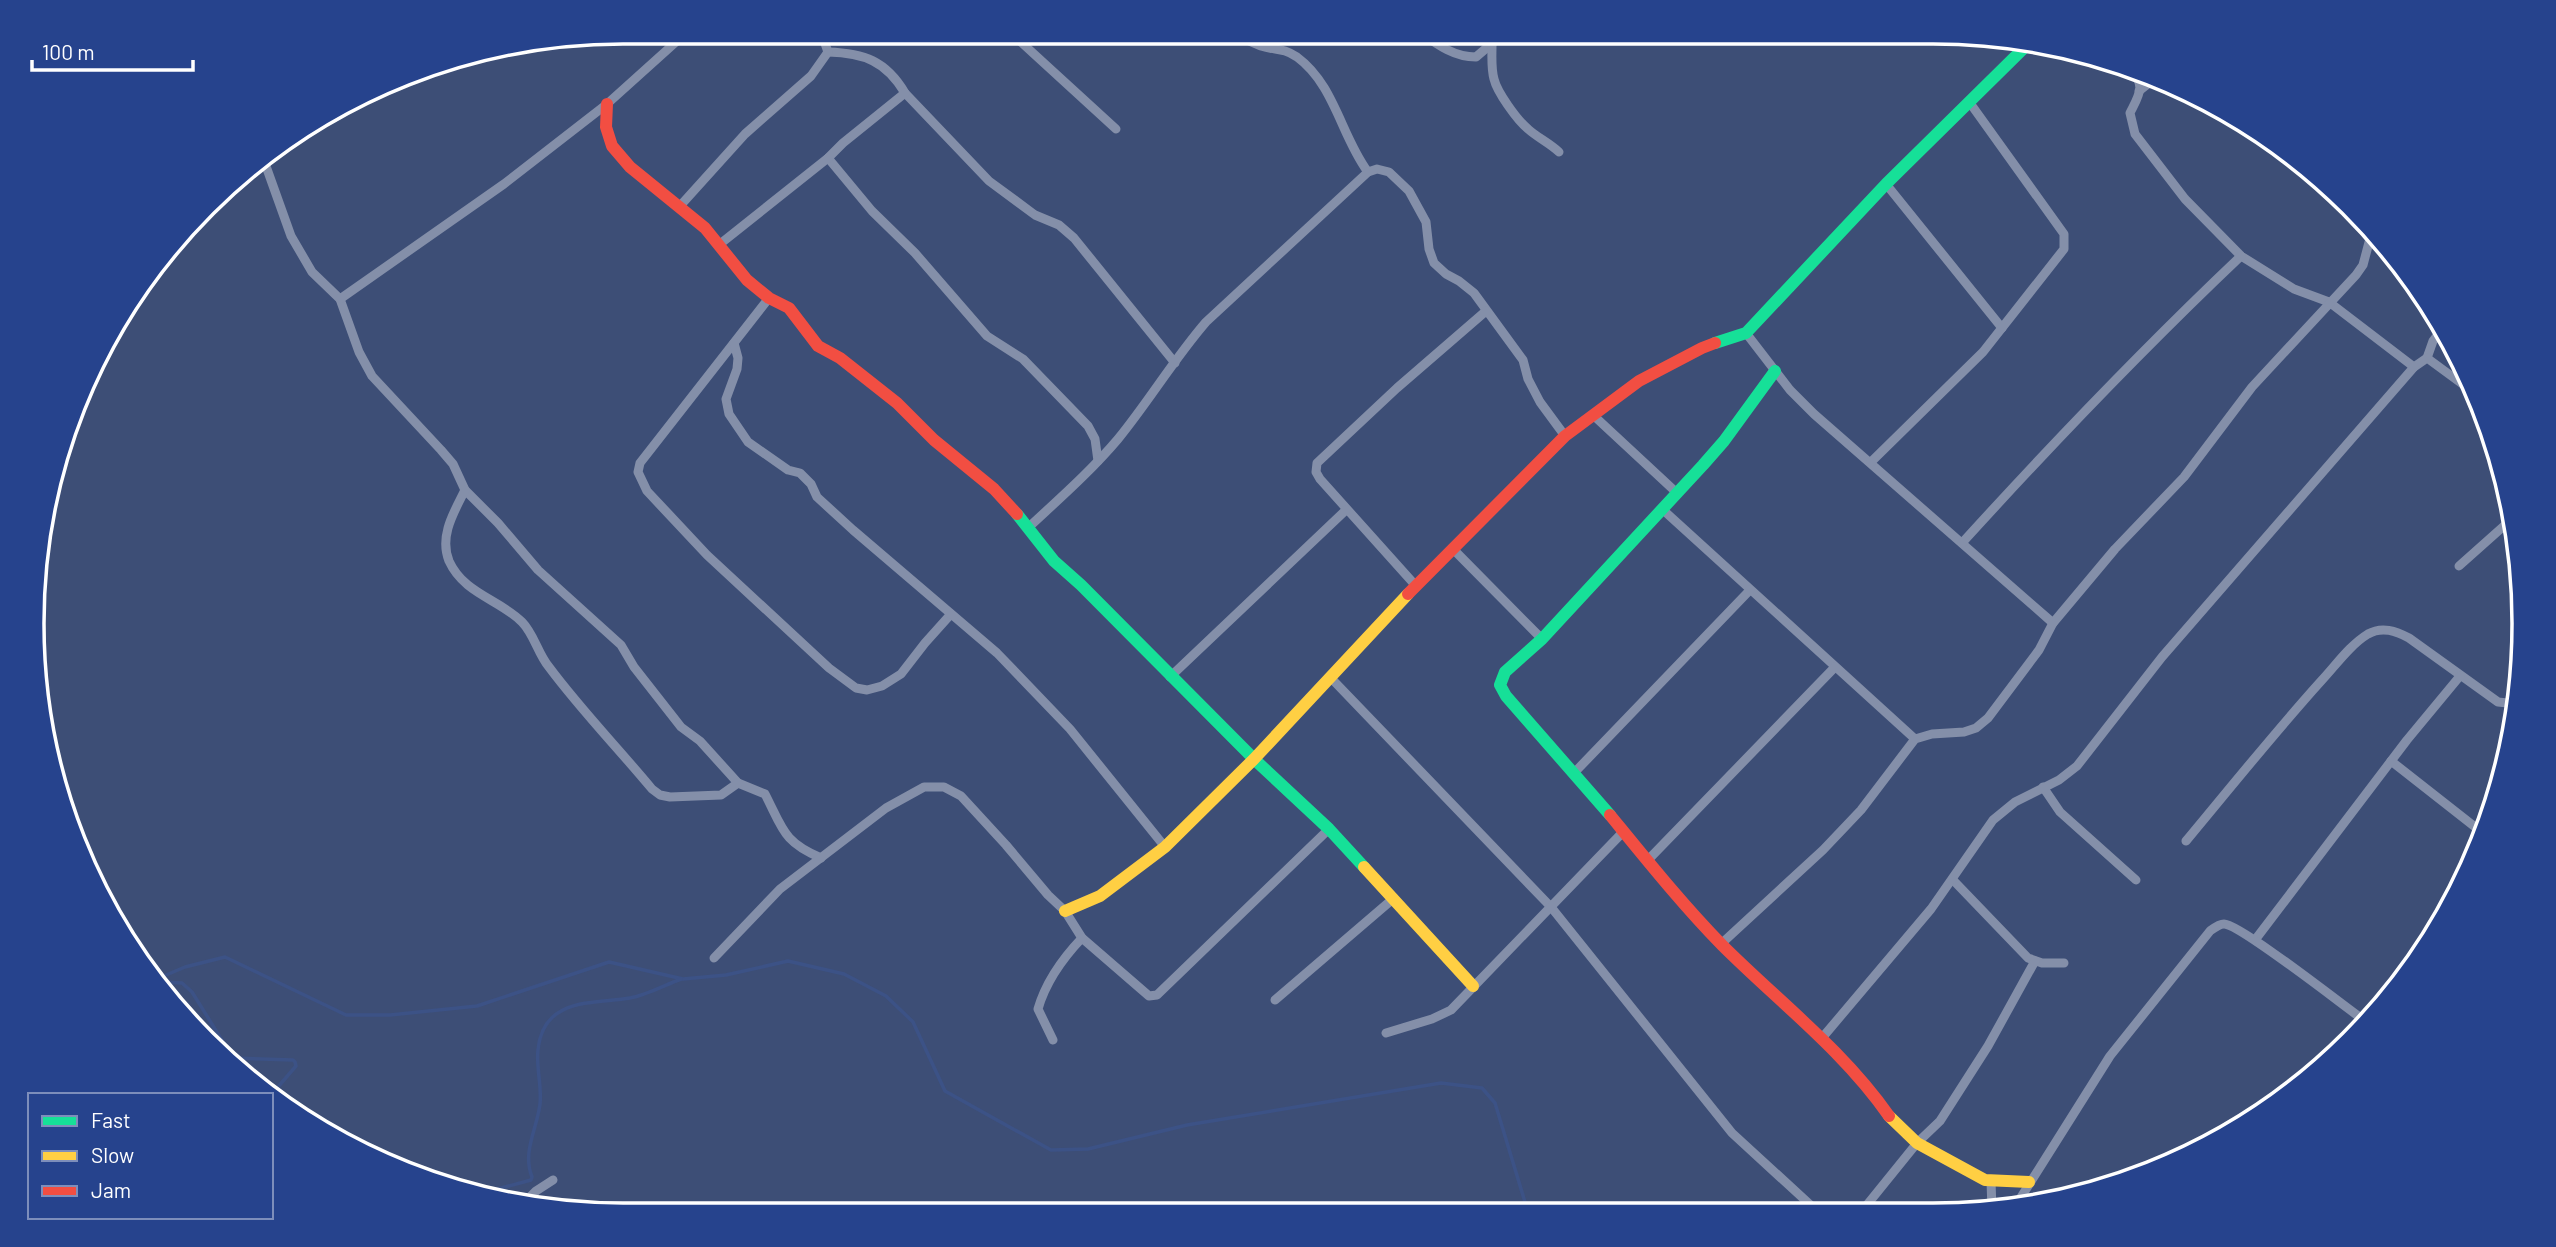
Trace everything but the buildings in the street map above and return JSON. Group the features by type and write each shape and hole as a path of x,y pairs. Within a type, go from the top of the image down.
{"street":[{"path":"340,299 504,184 607,104 674,44"},
{"path":"825,44 828,52"},
{"path":"1023,44 1116,129"},
{"path":"1258,44 1282,49 1299,59 1319,81 1337,108 1359,159 1368,172"},
{"path":"1435,44 1461,57 1476,57 1492,46"},
{"path":"1492,46 1494,83 1528,129 1559,152"},
{"path":"1065,911 1100,896 1165,847 1254,759 1416,586 1565,436 1639,381 1702,348 1746,333 1886,184 2021,51"},
{"path":"680,206 745,134 811,76 828,52"},
{"path":"828,52 849,53 868,58 895,77 905,93 989,181 1035,215 1059,225 1074,238 1175,363"},
{"path":"2139,82 2140,91"},
{"path":"2147,85 2140,91 2130,113 2135,134 2185,199 2241,256 2294,289 2329,302 2414,367"},
{"path":"720,244 905,93"},
{"path":"1871,462 1983,352 2064,249 2064,234 1970,103"},
{"path":"607,104 606,127 612,146 630,167 680,206 720,244 747,280 769,298 779,301 789,309 818,346 840,358 897,403 934,440 994,489 1054,561 1254,759 1329,829 1473,986"},
{"path":"828,158 872,211 915,253 987,336 1023,359 1088,426 1095,439 1098,461"},
{"path":"267,168 291,236 312,272 340,299 359,352 372,376 453,464 465,491 498,523 538,570 621,645 634,667 681,727 700,741 738,783 765,794 787,839 800,849 821,858"},
{"path":"1028,527 1098,461 1138,413 1206,322 1368,172 1377,169 1389,172 1409,191 1426,222 1429,249 1434,262 1446,274 1474,293 1523,360 1528,379 1540,402 1565,436"},
{"path":"1886,184 2003,328"},
{"path":"1721,944 1832,841 1861,810 1915,739 1932,734 1964,732 1976,728 1988,718 2039,650 2053,623 2115,549 2183,477 2252,387 2329,302 2349,284 2362,265 2369,242"},
{"path":"1962,543 2105,388 2241,256"},
{"path":"769,298 640,463 638,472 647,491 706,555 829,668 856,688 867,690 882,686 901,674 951,614"},
{"path":"1416,586 1320,479 1316,472 1317,463 1397,388 1486,311"},
{"path":"1746,333 1790,390 1814,414 2053,623"},
{"path":"1822,1038 1953,880 1993,820 2015,802 2077,766 2162,657 2414,367 2427,358 2436,336"},
{"path":"734,344 738,358 737,369 726,399 729,414 748,442 789,470 800,473 811,484 817,497 997,653 1070,729 1165,847"},
{"path":"2427,358 2458,381"},
{"path":"1775,371 1724,441 1542,639 1505,672 1500,685 1506,696 1721,944 1822,1038 1878,1100 1895,1124 1917,1143 1969,1172 1991,1181 2029,1182"},
{"path":"1593,415 1677,493"},
{"path":"465,491 448,524 449,560 463,580 479,595 522,622 545,663 559,681 652,789 660,795 670,797 720,795 738,783"},
{"path":"1662,509 1915,739"},
{"path":"1170,677 1346,510"},
{"path":"2459,566 2504,526"},
{"path":"1454,550 1542,639"},
{"path":"1574,773 1750,590"},
{"path":"2186,841 2294,711 2368,634 2382,629 2395,631 2409,638 2498,702 2506,703"},
{"path":"1647,861 1835,667"},
{"path":"2255,940 2460,676"},
{"path":"1330,677 1551,906 1732,1133 1807,1203"},
{"path":"2392,761 2475,827"},
{"path":"714,958 780,889 886,808 924,787 944,786 961,796 1065,911 1082,938 1137,988 1149,996 1157,995 1329,829"},
{"path":"2043,787 2060,812 2136,880"},
{"path":"1386,1033 1432,1019 1451,1010 1624,831"},
{"path":"1953,880 2028,958 2064,963"},
{"path":"1275,1000 1394,898"},
{"path":"2021,1196 2110,1056 2210,931 2225,924 2255,940 2358,1016"},
{"path":"1053,1040 1038,1009 1043,991 1063,958 1082,938"},
{"path":"1868,1203 1917,1143 1940,1121 2018,995 2035,961"},
{"path":"532,1195 553,1180"},
{"path":"1991,1181 1992,1200"}],"waterway":[{"path":"164,976 185,967 225,957 346,1015 390,1015 477,1006 609,962 683,979 726,975 788,961 844,974 886,996 913,1022 945,1091 1051,1150 1088,1149 1187,1125 1441,1083 1482,1088 1495,1103 1525,1203"},
{"path":"498,1189 531,1180 532,1177 529,1150 540,1097 538,1050 549,1020 572,1006 636,997 681,979"},
{"path":"169,982 182,983 192,992 223,1041"},
{"path":"240,1058 293,1060 296,1066 277,1088"}],"traffic: fast":[{"path":"1715,343 1746,333 1886,184 2021,51"},
{"path":"1610,815 1506,696 1500,685 1505,672 1542,639 1703,465 1775,371"},
{"path":"1017,514 1054,561 1254,759 1329,829 1364,867"}],"traffic: slow":[{"path":"1065,911 1100,896 1165,847 1254,759 1408,594"},
{"path":"1364,867 1473,986"},
{"path":"1889,1116 1917,1143 1985,1180 2029,1182"}],"traffic: jam":[{"path":"607,104 606,127 612,146 630,167 705,228 747,280 769,298 789,308 818,346 840,358 897,403 934,440 994,489 1017,514"},
{"path":"1408,594 1565,436 1639,381 1715,343"},
{"path":"1610,815 1707,929 1831,1048 1889,1116"}]}
